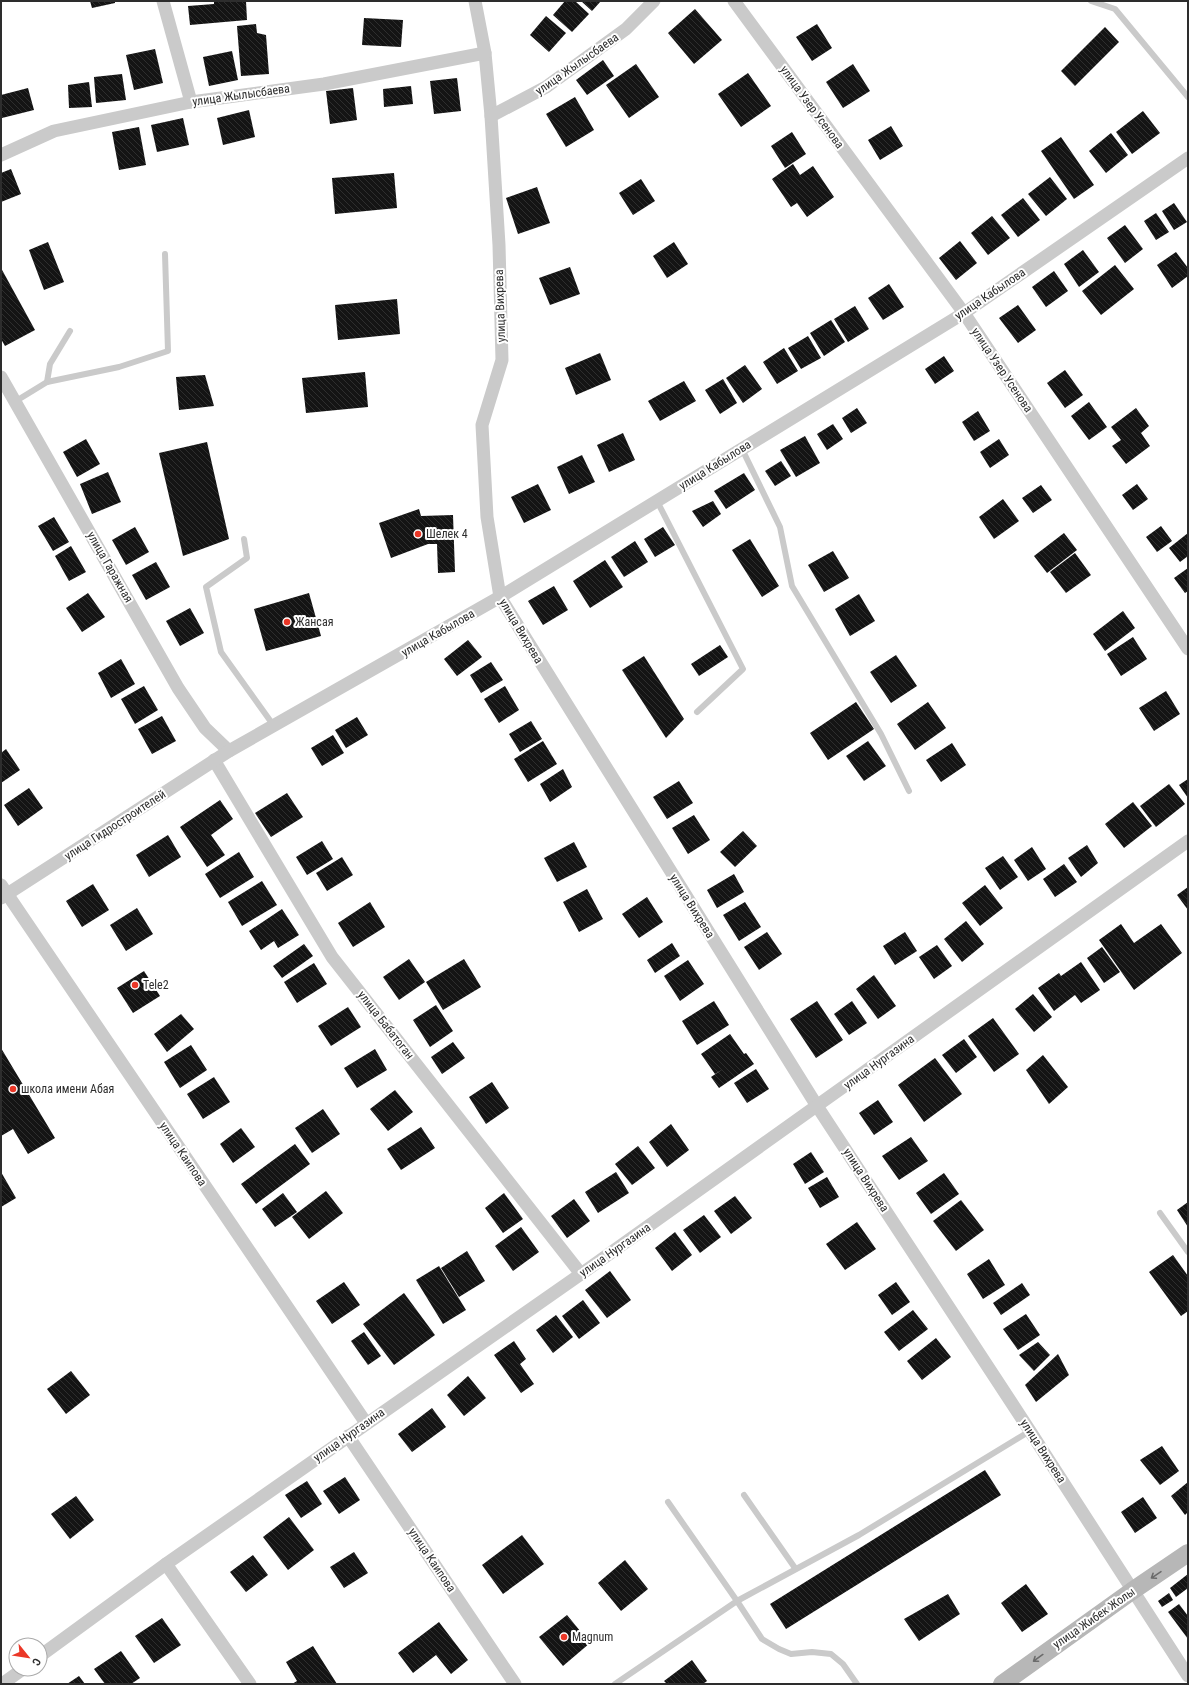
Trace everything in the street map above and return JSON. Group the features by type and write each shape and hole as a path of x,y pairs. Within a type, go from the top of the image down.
{"main road":[{"name":"улица Жибек Жолы","path":"1002,1684 1188,1553"}],"street":[{"path":"163,1 192,102"},
{"name":"улица Вихрева","path":"475,1 485,52 492,116 499,245 502,360 482,425 487,516 500,598 818,1106 1188,1676"},
{"name":"улица Жылысбаева","path":"492,116 546,87 626,30 654,1"},
{"name":"улица Узер Усенова","path":"734,1 964,313 1188,649"},
{"name":"улица Жылысбаева","path":"1,155 54,131 192,102 324,84 485,52"},
{"name":"улица Кабылова","path":"228,751 500,598 964,313 1188,158"},
{"name":"улица Гаражная","path":"1,376 178,688 205,728 228,751"},
{"name":"улица Гидростроителей","path":"3,892 228,751"},
{"name":"улица Бабатоган","path":"214,760 332,957 581,1274"},
{"name":"улица Нургазина","path":"48,1650 166,1564 581,1274 1188,841"},
{"name":"улица Каипова","path":"3,892 366,1423"},
{"name":"улица Каипова","path":"348,1436 515,1684"},
{"path":"166,1564 250,1684"},
{"path":"2,1684 12,1677"}],"lane":[{"path":"1091,1 1116,9 1188,97"},
{"path":"16,401 47,382 119,367 168,351 165,254"},
{"path":"47,382 50,364 70,332"},
{"path":"742,449 780,527 792,586 881,734 909,792"},
{"path":"657,501 744,669 697,712"},
{"path":"244,539 247,558 206,587 221,652 274,726"},
{"path":"1160,1213 1188,1252"},
{"path":"615,1684 738,1601 795,1568 859,1534 1030,1431"},
{"path":"744,1496 795,1568"},
{"path":"668,1502 738,1601 762,1639 779,1650 792,1654 812,1652 831,1654 843,1664 857,1684"}],"building":[{"path":"90,1 115,1 115,3 92,8"},
{"path":"214,1 246,1 247,20 190,25 188,6 214,4"},
{"path":"565,1 575,1 589,14 572,32 553,15"},
{"path":"581,1 601,1 592,11"},
{"path":"695,9 722,40 694,64 668,33"},
{"path":"546,16 566,33 549,52 530,35"},
{"path":"364,18 403,20 401,47 362,45"},
{"path":"256,24 257,33 266,35 269,74 241,76 237,26"},
{"path":"817,24 832,48 812,61 796,37"},
{"path":"1105,27 1119,42 1075,86 1061,71"},
{"path":"155,49 163,83 134,90 126,55"},
{"path":"232,51 238,80 209,86 203,57"},
{"path":"603,60 614,76 587,95 576,80"},
{"path":"636,64 659,97 629,118 606,85"},
{"path":"853,64 870,91 843,108 826,82"},
{"path":"748,73 771,106 741,127 718,94"},
{"path":"122,74 126,100 96,103 94,77"},
{"path":"457,78 461,111 434,114 430,81"},
{"path":"89,82 92,107 69,108 68,85"},
{"path":"411,86 413,104 384,107 383,89"},
{"path":"28,88 34,110 2,118 1,95"},
{"path":"353,88 357,120 330,124 326,91"},
{"path":"575,97 594,130 566,147 546,114"},
{"path":"249,110 255,137 223,145 217,118"},
{"path":"1143,111 1160,133 1132,154 1116,132"},
{"path":"183,118 189,145 157,152 151,125"},
{"path":"891,126 903,146 880,160 868,140"},
{"path":"139,127 146,165 119,170 112,132"},
{"path":"792,132 806,154 785,168 771,146"},
{"path":"1111,133 1128,155 1106,173 1089,151"},
{"path":"1061,137 1094,185 1074,199 1041,151"},
{"path":"793,164 800,175 813,166 834,197 807,217 797,203 791,207 772,179"},
{"path":"11,169 21,194 1,202 1,173"},
{"path":"394,173 397,208 335,214 332,178"},
{"path":"1050,177 1067,199 1046,216 1028,194"},
{"path":"641,179 655,201 633,215 619,193"},
{"path":"537,187 550,223 518,234 506,198"},
{"path":"1023,198 1040,220 1018,237 1001,215"},
{"path":"1174,203 1187,222 1174,230 1162,211"},
{"path":"1156,213 1169,232 1156,240 1144,221"},
{"path":"992,216 1010,238 988,255 971,233"},
{"path":"1125,225 1143,249 1125,263 1107,238"},
{"path":"960,241 977,263 956,280 939,258"},
{"path":"48,242 64,282 44,290 29,250"},
{"path":"674,242 688,264 667,278 653,256"},
{"path":"1083,250 1099,272 1079,287 1064,264"},
{"path":"1176,252 1188,268 1188,276 1172,288 1157,265"},
{"path":"1115,265 1134,289 1101,315 1082,291"},
{"path":"570,267 580,294 550,305 539,278"},
{"path":"1,268 35,330 5,346 1,339"},
{"path":"1054,271 1068,291 1046,307 1032,287"},
{"path":"889,284 904,307 883,320 868,298"},
{"path":"397,299 400,334 338,340 335,305"},
{"path":"1018,305 1036,330 1018,343 999,318"},
{"path":"855,306 869,329 848,342 834,319"},
{"path":"831,320 845,342 824,356 810,333"},
{"path":"808,336 821,358 801,369 788,348"},
{"path":"784,348 798,371 777,384 763,362"},
{"path":"600,353 611,380 576,395 565,368"},
{"path":"944,356 954,371 935,384 925,369"},
{"path":"745,365 762,389 743,403 726,378"},
{"path":"1065,370 1083,395 1065,408 1047,383"},
{"path":"365,372 368,407 306,413 302,378"},
{"path":"205,375 214,406 179,410 176,377"},
{"path":"723,379 737,403 720,414 705,390"},
{"path":"684,381 696,401 660,421 648,401"},
{"path":"1089,402 1107,427 1089,440 1071,416"},
{"path":"857,408 867,423 851,433 842,418"},
{"path":"1136,408 1149,426 1141,433 1150,446 1126,464 1112,446 1121,440 1111,427"},
{"path":"978,411 990,431 974,441 962,422"},
{"path":"833,424 843,439 827,450 817,434"},
{"path":"623,433 635,460 609,472 597,445"},
{"path":"805,436 820,463 796,477 780,450"},
{"path":"86,439 100,464 77,477 63,452"},
{"path":"999,439 1009,455 990,468 980,452"},
{"path":"207,442 229,539 183,556 159,453"},
{"path":"582,455 595,482 569,494 557,467"},
{"path":"781,461 791,476 775,486 765,471"},
{"path":"108,472 121,502 92,514 80,484"},
{"path":"744,473 755,490 726,509 714,491"},
{"path":"538,484 551,510 524,523 511,497"},
{"path":"1137,484 1148,499 1133,510 1122,495"},
{"path":"1041,485 1052,500 1033,513 1022,498"},
{"path":"1003,499 1019,521 994,539 979,517"},
{"path":"713,501 721,514 703,527 692,511"},
{"name":"Шелек 4","path":"419,509 421,516 453,515 455,572 438,573 437,544 428,544 391,558 379,523"},
{"path":"54,517 69,542 53,551 38,526"},
{"path":"1161,526 1172,541 1157,552 1146,537"},
{"path":"135,527 149,552 126,565 112,540"},
{"path":"663,527 675,545 655,557 644,539"},
{"path":"1064,533 1077,550 1047,573 1034,556"},
{"path":"1188,533 1188,556 1180,562 1169,548"},
{"path":"750,539 779,586 762,597 732,550"},
{"path":"635,541 648,562 624,577 611,557"},
{"path":"71,546 86,572 69,581 55,556"},
{"path":"833,551 849,578 824,592 808,565"},
{"path":"1075,553 1091,575 1066,593 1050,572"},
{"path":"605,560 623,587 590,608 573,581"},
{"path":"156,562 170,587 146,600 132,575"},
{"path":"1188,568 1188,591 1185,593 1174,578"},
{"path":"554,586 568,610 543,625 528,601"},
{"path":"88,593 105,617 82,632 66,608"},
{"name":"Жансая","path":"309,593 321,636 266,651 254,609"},
{"path":"859,594 875,621 850,636 835,609"},
{"path":"190,608 204,633 180,646 166,621"},
{"path":"1123,611 1135,628 1105,651 1093,634"},
{"path":"1133,637 1147,659 1121,676 1107,654"},
{"path":"468,640 482,657 457,676 444,659"},
{"path":"720,645 728,657 699,676 691,664"},
{"path":"896,655 917,686 891,703 870,672"},
{"path":"644,656 684,719 666,738 622,670"},
{"path":"121,659 135,684 111,698 98,673"},
{"path":"491,662 503,680 481,693 470,675"},
{"path":"144,686 158,710 135,724 121,699"},
{"path":"505,686 519,710 499,723 484,699"},
{"path":"1166,691 1180,714 1154,731 1139,708"},
{"path":"856,702 874,729 828,760 810,733"},
{"path":"928,702 946,728 915,750 897,724"},
{"path":"162,716 176,741 152,754 138,729"},
{"path":"357,717 368,735 346,748 335,730"},
{"path":"531,721 542,739 520,752 509,734"},
{"path":"333,735 344,753 322,766 311,748"},
{"path":"543,741 557,764 528,782 514,759"},
{"path":"868,741 886,766 864,781 846,756"},
{"path":"952,743 966,765 941,782 926,760"},
{"path":"6,749 20,770 1,783 1,753"},
{"path":"563,769 572,787 550,802 540,784"},
{"path":"1188,779 1188,798 1179,785"},
{"path":"679,781 693,803 667,819 653,797"},
{"path":"1169,784 1185,804 1156,827 1140,806"},
{"path":"29,788 43,808 18,826 4,805"},
{"path":"287,793 303,817 271,837 255,813"},
{"path":"220,800 233,819 211,835 225,855 207,867 180,827"},
{"path":"1133,802 1152,826 1124,848 1105,824"},
{"path":"694,815 710,840 688,854 672,828"},
{"path":"743,831 757,846 735,867 720,852"},
{"path":"168,835 181,857 149,877 136,855"},
{"path":"322,841 333,859 307,875 296,857"},
{"path":"574,842 587,867 557,882 544,858"},
{"path":"1087,845 1098,863 1081,877 1068,858"},
{"path":"1032,847 1046,869 1028,881 1014,860"},
{"path":"239,852 254,877 220,898 205,874"},
{"path":"1003,856 1018,877 1000,890 985,868"},
{"path":"342,857 353,875 327,891 316,873"},
{"path":"1064,864 1077,882 1055,897 1043,879"},
{"path":"734,874 744,892 717,908 707,890"},
{"path":"262,881 277,905 242,926 228,902"},
{"path":"93,884 109,910 82,927 66,901"},
{"path":"985,885 1003,908 980,926 962,903"},
{"path":"1188,887 1188,910 1177,895"},
{"path":"587,889 603,919 579,932 563,902"},
{"path":"647,897 663,922 639,938 622,914"},
{"path":"370,902 385,927 353,947 338,923"},
{"path":"745,902 761,927 739,941 723,915"},
{"path":"137,908 153,934 126,951 110,925"},
{"path":"282,909 299,935 278,948 274,941 261,950 249,931"},
{"path":"966,921 984,944 962,962 944,939"},
{"path":"1121,924 1134,943 1161,924 1182,953 1134,990 1099,940"},
{"path":"767,932 782,954 759,970 744,947"},
{"path":"905,932 917,951 895,965 883,946"},
{"path":"672,943 680,956 655,973 647,960"},
{"path":"304,944 313,956 282,978 273,966"},
{"path":"937,945 952,966 934,979 919,957"},
{"path":"1102,947 1120,972 1104,983 1087,958"},
{"path":"409,959 425,982 399,1000 383,977"},
{"path":"464,959 481,987 443,1010 426,982"},
{"path":"688,960 704,984 680,1001 664,976"},
{"path":"1081,962 1100,990 1081,1003 1075,995 1054,1011 1038,988 1059,973 1061,976"},
{"path":"314,963 327,984 297,1003 284,982"},
{"path":"144,971 160,996 133,1013 117,988"},
{"path":"874,975 896,1006 878,1019 856,989"},
{"path":"1033,994 1052,1017 1034,1032 1015,1009"},
{"path":"714,1001 729,1025 697,1045 682,1021"},
{"path":"817,1001 843,1040 816,1058 790,1019"},
{"path":"852,1001 867,1023 849,1035 834,1014"},
{"path":"436,1005 453,1031 430,1047 413,1020"},
{"path":"348,1007 361,1027 331,1046 318,1026"},
{"path":"181,1014 194,1029 167,1052 154,1034"},
{"path":"993,1018 1019,1054 994,1072 968,1036"},
{"path":"730,1034 744,1054 746,1053 754,1064 719,1088 711,1077 723,1069 715,1074 701,1054"},
{"path":"964,1039 977,1057 956,1073 942,1055"},
{"path":"453,1042 465,1058 442,1074 431,1057"},
{"path":"191,1045 207,1070 180,1088 164,1062"},
{"name":"школа имени Абая","path":"1,1048 55,1138 28,1154 13,1129 1,1136"},
{"path":"375,1049 387,1070 357,1088 344,1068"},
{"path":"1043,1055 1068,1087 1049,1104 1026,1070"},
{"path":"935,1058 962,1094 924,1122 898,1085"},
{"path":"756,1069 769,1089 747,1103 734,1083"},
{"path":"214,1077 230,1102 203,1119 187,1094"},
{"path":"492,1082 509,1108 486,1124 469,1097"},
{"path":"395,1090 413,1112 388,1131 370,1109"},
{"path":"878,1100 893,1122 874,1135 859,1113"},
{"path":"323,1109 340,1134 312,1153 295,1128"},
{"path":"671,1124 689,1150 667,1167 649,1142"},
{"path":"421,1127 435,1148 401,1170 387,1149"},
{"path":"241,1128 255,1147 233,1163 220,1144"},
{"path":"911,1137 928,1161 899,1180 882,1156"},
{"path":"295,1144 310,1164 256,1204 241,1184"},
{"path":"638,1146 655,1168 632,1185 615,1164"},
{"path":"811,1152 824,1172 805,1184 793,1164"},
{"path":"1,1172 16,1198 1,1207"},
{"path":"616,1172 629,1193 598,1213 585,1192"},
{"path":"944,1173 959,1194 931,1214 916,1193"},
{"path":"827,1177 839,1197 820,1208 808,1188"},
{"path":"326,1191 343,1213 309,1239 292,1217"},
{"path":"283,1193 297,1212 275,1227 262,1209"},
{"path":"504,1193 523,1219 503,1233 485,1208"},
{"path":"735,1196 752,1218 731,1234 714,1211"},
{"path":"574,1199 590,1221 567,1238 551,1216"},
{"path":"961,1200 984,1230 956,1251 933,1221"},
{"path":"1188,1202 1188,1227 1177,1210"},
{"path":"704,1215 721,1237 700,1253 683,1230"},
{"path":"857,1222 876,1249 845,1270 826,1244"},
{"path":"521,1227 539,1252 513,1271 495,1246"},
{"path":"675,1232 692,1255 672,1271 655,1248"},
{"path":"467,1251 485,1281 459,1297 441,1268"},
{"path":"1173,1255 1188,1276 1188,1311 1181,1316 1149,1272"},
{"path":"989,1259 1005,1285 983,1299 967,1274"},
{"path":"439,1266 466,1310 443,1324 416,1280"},
{"path":"610,1271 631,1300 607,1318 585,1290"},
{"path":"344,1282 360,1305 332,1324 316,1301"},
{"path":"896,1282 910,1302 892,1315 878,1295"},
{"path":"1022,1283 1030,1295 1001,1315 993,1303"},
{"path":"404,1293 435,1335 394,1365 363,1324"},
{"path":"583,1300 600,1323 579,1339 562,1316"},
{"path":"913,1310 928,1329 899,1351 884,1332"},
{"path":"1026,1314 1040,1335 1018,1350 1003,1329"},
{"path":"556,1315 573,1337 553,1353 536,1330"},
{"path":"364,1332 381,1356 368,1365 351,1341"},
{"path":"936,1338 951,1357 922,1380 907,1361"},
{"path":"514,1341 526,1359 520,1364 534,1384 521,1393 494,1355"},
{"path":"1038,1342 1050,1355 1034,1371 1019,1355"},
{"path":"1058,1354 1069,1375 1036,1402 1025,1385"},
{"path":"71,1371 90,1395 66,1414 47,1389"},
{"path":"468,1376 486,1398 464,1416 447,1395"},
{"path":"432,1408 446,1427 412,1452 398,1434"},
{"path":"1162,1446 1179,1471 1160,1485 1140,1460"},
{"path":"985,1470 1001,1495 786,1629 770,1604"},
{"path":"345,1477 360,1500 339,1514 323,1491"},
{"path":"307,1481 322,1504 301,1518 285,1495"},
{"path":"1188,1482 1188,1512 1185,1515 1171,1496"},
{"path":"76,1496 94,1520 70,1539 51,1514"},
{"path":"1143,1497 1157,1518 1135,1533 1121,1512"},
{"path":"289,1517 314,1550 288,1570 263,1537"},
{"path":"522,1535 544,1564 503,1594 482,1565"},
{"path":"354,1552 368,1573 344,1588 330,1567"},
{"path":"253,1555 268,1575 246,1592 230,1572"},
{"path":"625,1560 648,1589 621,1611 598,1583"},
{"path":"1188,1574 1188,1588 1176,1597 1170,1588"},
{"path":"1026,1584 1048,1614 1022,1632 1001,1603"},
{"path":"1169,1593 1173,1600 1162,1607 1158,1601"},
{"path":"948,1594 960,1614 919,1641 904,1619"},
{"path":"1179,1604 1188,1616 1188,1639 1168,1612"},
{"path":"567,1615 590,1643 563,1666 539,1637"},
{"path":"162,1618 181,1645 154,1663 135,1636"},
{"path":"439,1622 468,1660 451,1674 436,1655 413,1673 398,1653"},
{"path":"313,1646 337,1684 292,1684 297,1681 286,1662"},
{"path":"121,1651 140,1678 131,1684 105,1684 94,1669"},
{"path":"692,1660 707,1681 703,1684 667,1684 664,1681"},
{"path":"79,1676 85,1684 67,1684"}],"place":[{"name":"Шелек 4","path":"418,534"},
{"name":"Жансая","path":"287,622"},
{"name":"Tele2","path":"135,985"},
{"name":"школа имени Абая","path":"13,1089"},
{"name":"Magnum","path":"564,1637"}]}
